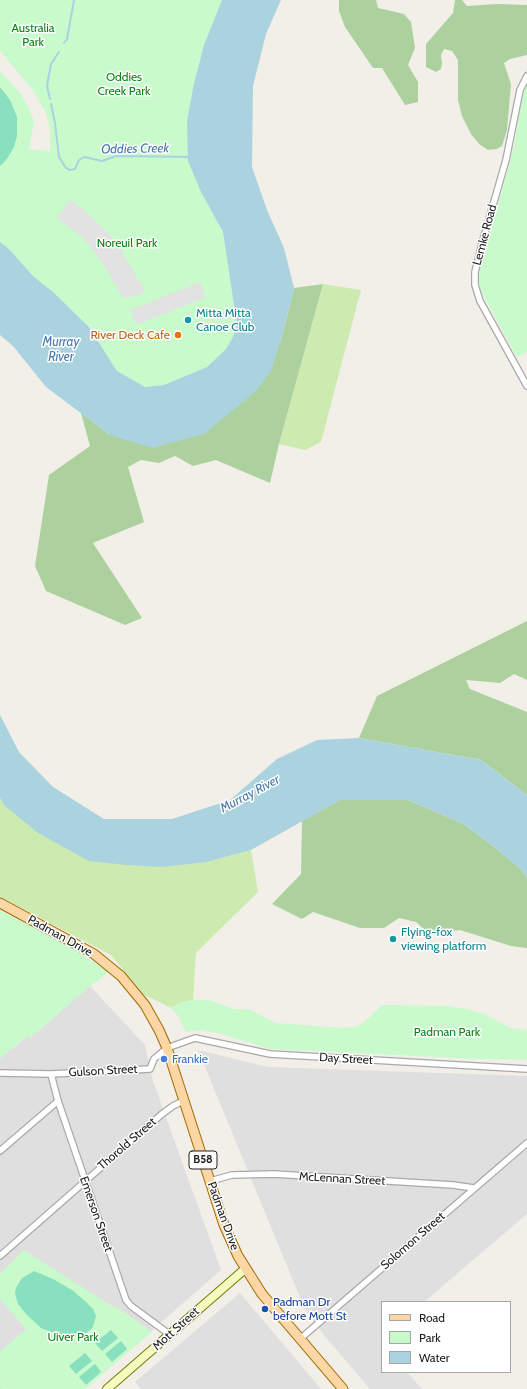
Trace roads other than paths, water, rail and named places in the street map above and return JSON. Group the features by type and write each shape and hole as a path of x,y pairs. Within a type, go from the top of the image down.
{"main road":[{"name":"Padman Drive","path":"0,903 86,949 112,968 130,985 145,1004 168,1048 210,1181 231,1241 245,1269 262,1294 343,1389"}],"street":[{"name":"Lemke Road","path":"527,76 520,90 506,160 477,265 475,285 480,301 527,386"},
{"name":"Day Street","path":"168,1048 195,1038 270,1054 527,1069"},
{"name":"Gulson Street","path":"51,1074 150,1069 154,1059 168,1048"},
{"path":"0,1073 51,1074"},
{"name":"Emerson Street","path":"51,1074 58,1101 126,1300 137,1311 169,1334"},
{"name":"Thorold Street","path":"0,1256 162,1114 185,1100"},
{"path":"0,1151 58,1101"},
{"name":"Solomon Street","path":"300,1339 527,1142"},
{"name":"McLennan Street","path":"210,1181 232,1175 274,1174 474,1188"},
{"name":"Mott Street","path":"107,1389 245,1269"}],"water":[{"name":"Murray River","path":"222,0 281,0 266,34 253,86 252,167 267,210 284,248 294,288 282,336 271,371 255,392 204,434 152,448 110,435 46,387 13,346 0,335 0,242 8,248 34,277 52,291 89,327 117,371 145,387 164,385 207,367 226,349 233,337 237,325 223,232 201,192 188,161 187,121 194,83 204,45"},
{"name":"Murray River","path":"0,715 19,752 53,787 104,819 172,819 230,800 277,759 317,740 359,738 481,760 527,795 527,878 522,870 464,824 408,800 340,800 251,850 207,862 162,867 89,861 38,833 4,805 0,798"}],"waterway":[{"name":"Oddies Creek","path":"64,43 67,39 74,0"},
{"name":"Oddies Creek","path":"50,99 47,86 51,64 59,52"},
{"name":"Oddies Creek","path":"51,104 59,157 66,168 70,170 75,169 79,160 84,157 102,161 116,156 190,157"}],"place":[{"name":"Mitta Mitta Canoe Club","path":"188,320"},
{"name":"River Deck Cafe","path":"178,335"},
{"name":"Flying-fox viewing platform","path":"393,939"},
{"name":"Frankie","path":"164,1059"},
{"name":"Padman Dr before Mott St","path":"265,1309"}],"park label":[{"name":"Australia Park","path":"33,35"},
{"name":"Oddies Creek Park","path":"124,84"},
{"name":"Noreuil Park","path":"127,243"},
{"name":"Padman Park","path":"447,1032"},
{"name":"Uiver Park","path":"73,1337"}]}
